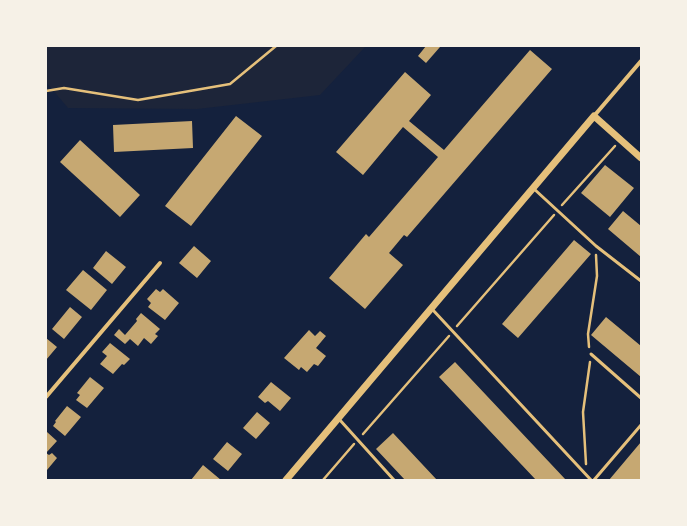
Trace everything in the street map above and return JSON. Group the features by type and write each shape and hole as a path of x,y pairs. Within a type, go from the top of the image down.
{"street":[{"path":"286,480 641,61"},
{"path":"594,116 641,158"},
{"path":"46,397 160,263"}],"lane":[{"path":"533,188 596,246 641,281"},
{"path":"431,308 592,480 641,425"},
{"path":"591,354 641,398"},
{"path":"339,419 394,480"}],"path":[{"path":"46,91 64,88 138,100 230,84 276,46"},
{"path":"323,480 621,140"}],"shaded area":[{"path":"46,46 366,46 320,95 197,109 68,108 46,82"}],"building":[{"path":"426,46 440,47 426,63 418,56"},
{"path":"530,50 552,69 407,237 404,235 389,253 403,265 365,309 329,278 366,234 369,237 438,157 403,127 363,175 336,152 405,72 431,95 409,121 444,150"},
{"path":"236,116 262,136 191,226 165,206"},
{"path":"192,121 193,148 114,152 113,125"},
{"path":"80,140 140,195 120,217 60,162"},
{"path":"605,165 634,188 610,217 581,193"},
{"path":"623,211 641,226 641,257 608,229"},
{"path":"574,240 591,254 518,338 502,324"},
{"path":"194,246 211,261 197,278 179,263"},
{"path":"106,251 126,267 112,284 93,268"},
{"path":"83,270 107,290 91,310 66,290"},
{"path":"156,289 160,292 163,289 179,303 165,320 148,307 151,303 147,299"},
{"path":"70,307 82,317 64,339 52,329"},
{"path":"141,313 160,329 155,334 158,336 151,344 144,338 138,346 130,339 125,344 114,335 119,329 125,335 137,321 136,319"},
{"path":"606,317 641,346 641,377 591,335"},
{"path":"309,330 315,336 320,331 326,336 316,348 326,356 318,366 314,364 307,372 301,367 299,370 284,358"},
{"path":"46,338 57,347 46,360"},
{"path":"110,343 130,359 124,365 122,364 113,374 100,364 107,356 102,352"},
{"path":"455,362 566,480 536,480 439,377"},
{"path":"90,377 104,388 87,408 76,400 80,395 77,393"},
{"path":"271,382 291,398 280,411 268,401 265,403 258,397"},
{"path":"67,406 81,417 65,436 53,426 56,422 55,421"},
{"path":"257,412 270,423 256,439 243,428"},
{"path":"47,432 57,441 46,453 46,434"},
{"path":"393,433 437,480 405,480 376,449"},
{"path":"227,442 242,454 228,471 213,459"},
{"path":"641,442 641,480 609,480"},
{"path":"46,453 49,455 52,453 57,458 47,470 46,469"},
{"path":"203,465 221,480 191,480"}]}
